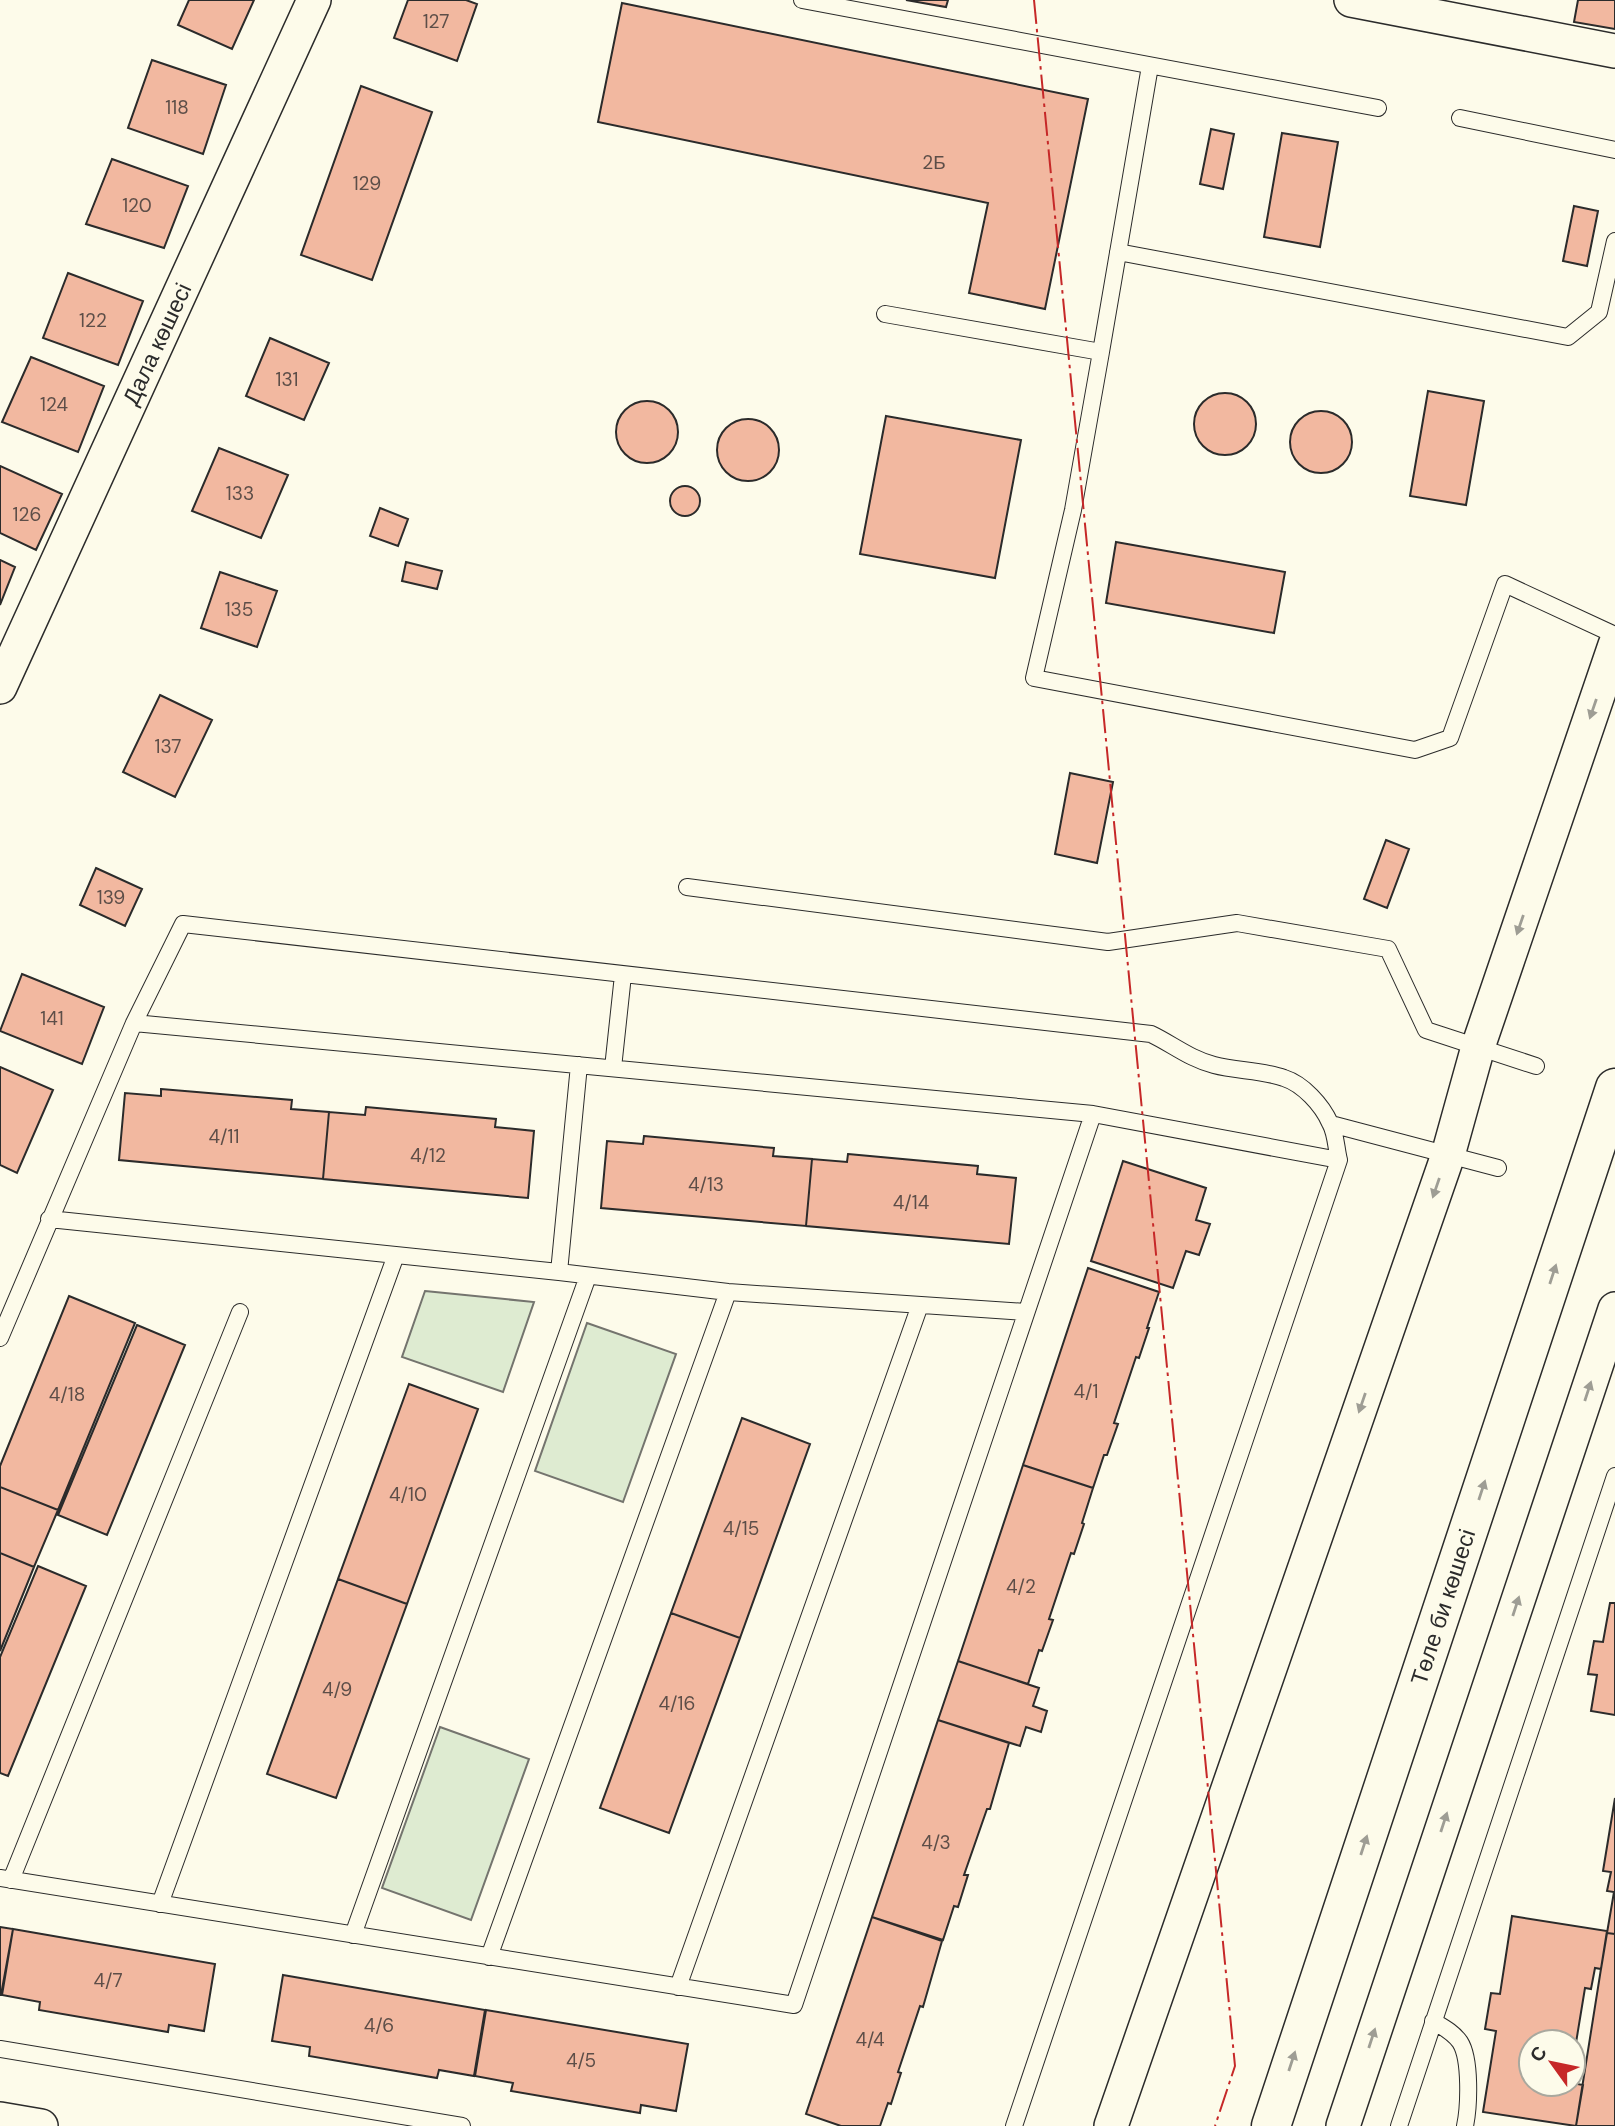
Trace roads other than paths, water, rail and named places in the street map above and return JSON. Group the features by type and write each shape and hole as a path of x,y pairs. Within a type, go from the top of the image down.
{"main road":[{"name":"Төле би көшесі","path":"1271,2126 1615,1088"}],"street":[{"name":"Дала көшесі","path":"0,687 314,0"},
{"path":"1351,0 1615,51"},
{"path":"1111,2126 1448,1155 1478,1047 1615,645"},
{"path":"1343,2126 1615,1309"},
{"path":"0,2119 41,2126"}],"lane":[{"path":"802,0 1378,108"},
{"path":"1150,66 1073,510 1034,678 1415,750 1450,738 1505,584 1615,635"},
{"path":"1460,118 1615,149"},
{"path":"1118,252 1568,337 1599,312 1615,241"},
{"path":"885,314 1101,352"},
{"path":"687,887 1108,942 1237,923 1388,949 1426,1030 1536,1066"},
{"path":"0,1338 134,1023 183,924 1151,1034 1188,1056 1214,1065 1285,1078 1301,1087 1316,1101 1331,1124 1339,1160 1014,2126"},
{"path":"613,1068 623,975"},
{"path":"134,1023 1093,1114 1339,1160"},
{"path":"559,1272 579,1065"},
{"path":"240,1311 6,1879 794,2006 1093,1114"},
{"path":"1331,1124 1498,1168"},
{"path":"49,1219 727,1292 1026,1312"},
{"path":"160,1903 396,1255"},
{"path":"353,1935 589,1276"},
{"path":"489,1957 727,1292"},
{"path":"678,1987 920,1305"},
{"path":"1399,2126 1615,1476"},
{"path":"1433,2021 1452,2033 1465,2054 1468,2111 1465,2126"},
{"path":"0,2049 462,2126"}]}
